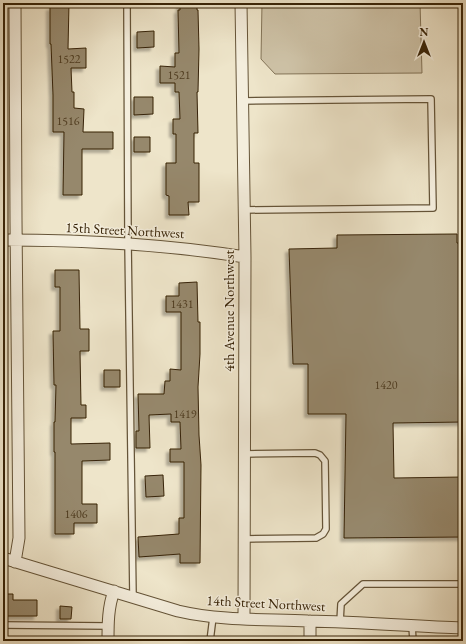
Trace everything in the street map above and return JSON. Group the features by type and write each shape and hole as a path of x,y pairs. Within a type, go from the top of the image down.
{"street":[{"path":"15,3 18,538 15,562"},
{"name":"4th Avenue Northwest","path":"241,3 245,257 244,619"},
{"name":"15th Street Northwest","path":"3,240 128,243 184,248 245,257"},
{"name":"14th Street Northwest","path":"3,558 178,611 212,617 463,628"},
{"path":"108,641 110,602 114,591"},
{"path":"310,621 310,641"}],"lane":[{"path":"127,3 128,243 133,597"},
{"path":"242,101 431,99 433,193 433,208 244,210"},
{"path":"244,454 314,453 320,455 325,461 326,529 323,534 316,538 244,539"},
{"path":"340,622 341,604 363,584 463,584"},
{"path":"210,641 212,617"},
{"path":"3,625 108,626"},
{"path":"412,626 413,641"}],"shaded area":[{"path":"262,3 420,3 422,73 275,74 261,59"}],"building":[{"path":"54,3 69,3 68,49 86,48 86,68 71,68 74,108 84,109 83,132 113,132 113,149 82,149 82,195 63,195 64,132 53,132 50,7 54,7"},
{"path":"180,3 197,3 198,10 198,133 194,133 194,163 199,163 199,202 188,202 189,215 169,215 169,196 166,195 166,163 176,163 176,134 173,134 173,119 180,119 179,92 175,92 175,83 160,83 160,66 175,67 175,53 179,53 178,10 180,10"},
{"path":"154,31 154,47 137,48 137,32"},
{"path":"134,97 153,97 153,114 134,115"},
{"path":"134,137 150,137 150,152 134,152"},
{"path":"457,234 457,243 463,243 463,422 393,423 394,478 463,477 463,537 344,538 346,414 308,414 308,364 293,364 289,249 337,248 337,235"},
{"path":"55,270 79,270 80,329 89,329 89,351 80,351 81,405 86,405 86,418 71,418 71,444 110,443 110,460 82,461 82,504 97,504 97,523 74,523 74,534 55,534 54,422 56,385 54,385 53,331 60,331 60,287 55,287"},
{"path":"197,282 198,322 200,322 198,387 201,465 200,563 180,563 180,554 139,557 138,537 179,534 179,518 184,518 184,462 170,462 170,449 181,449 180,422 171,422 171,414 149,415 150,448 136,448 136,431 139,431 138,394 164,394 165,381 170,381 170,369 181,370 181,312 166,312 166,296 179,296 179,283"},
{"path":"104,370 120,370 120,387 104,387"},
{"path":"163,475 164,496 146,497 145,476"},
{"path":"3,594 13,594 13,600 37,600 37,616 3,616"},
{"path":"60,606 72,607 71,619 60,619"}]}
